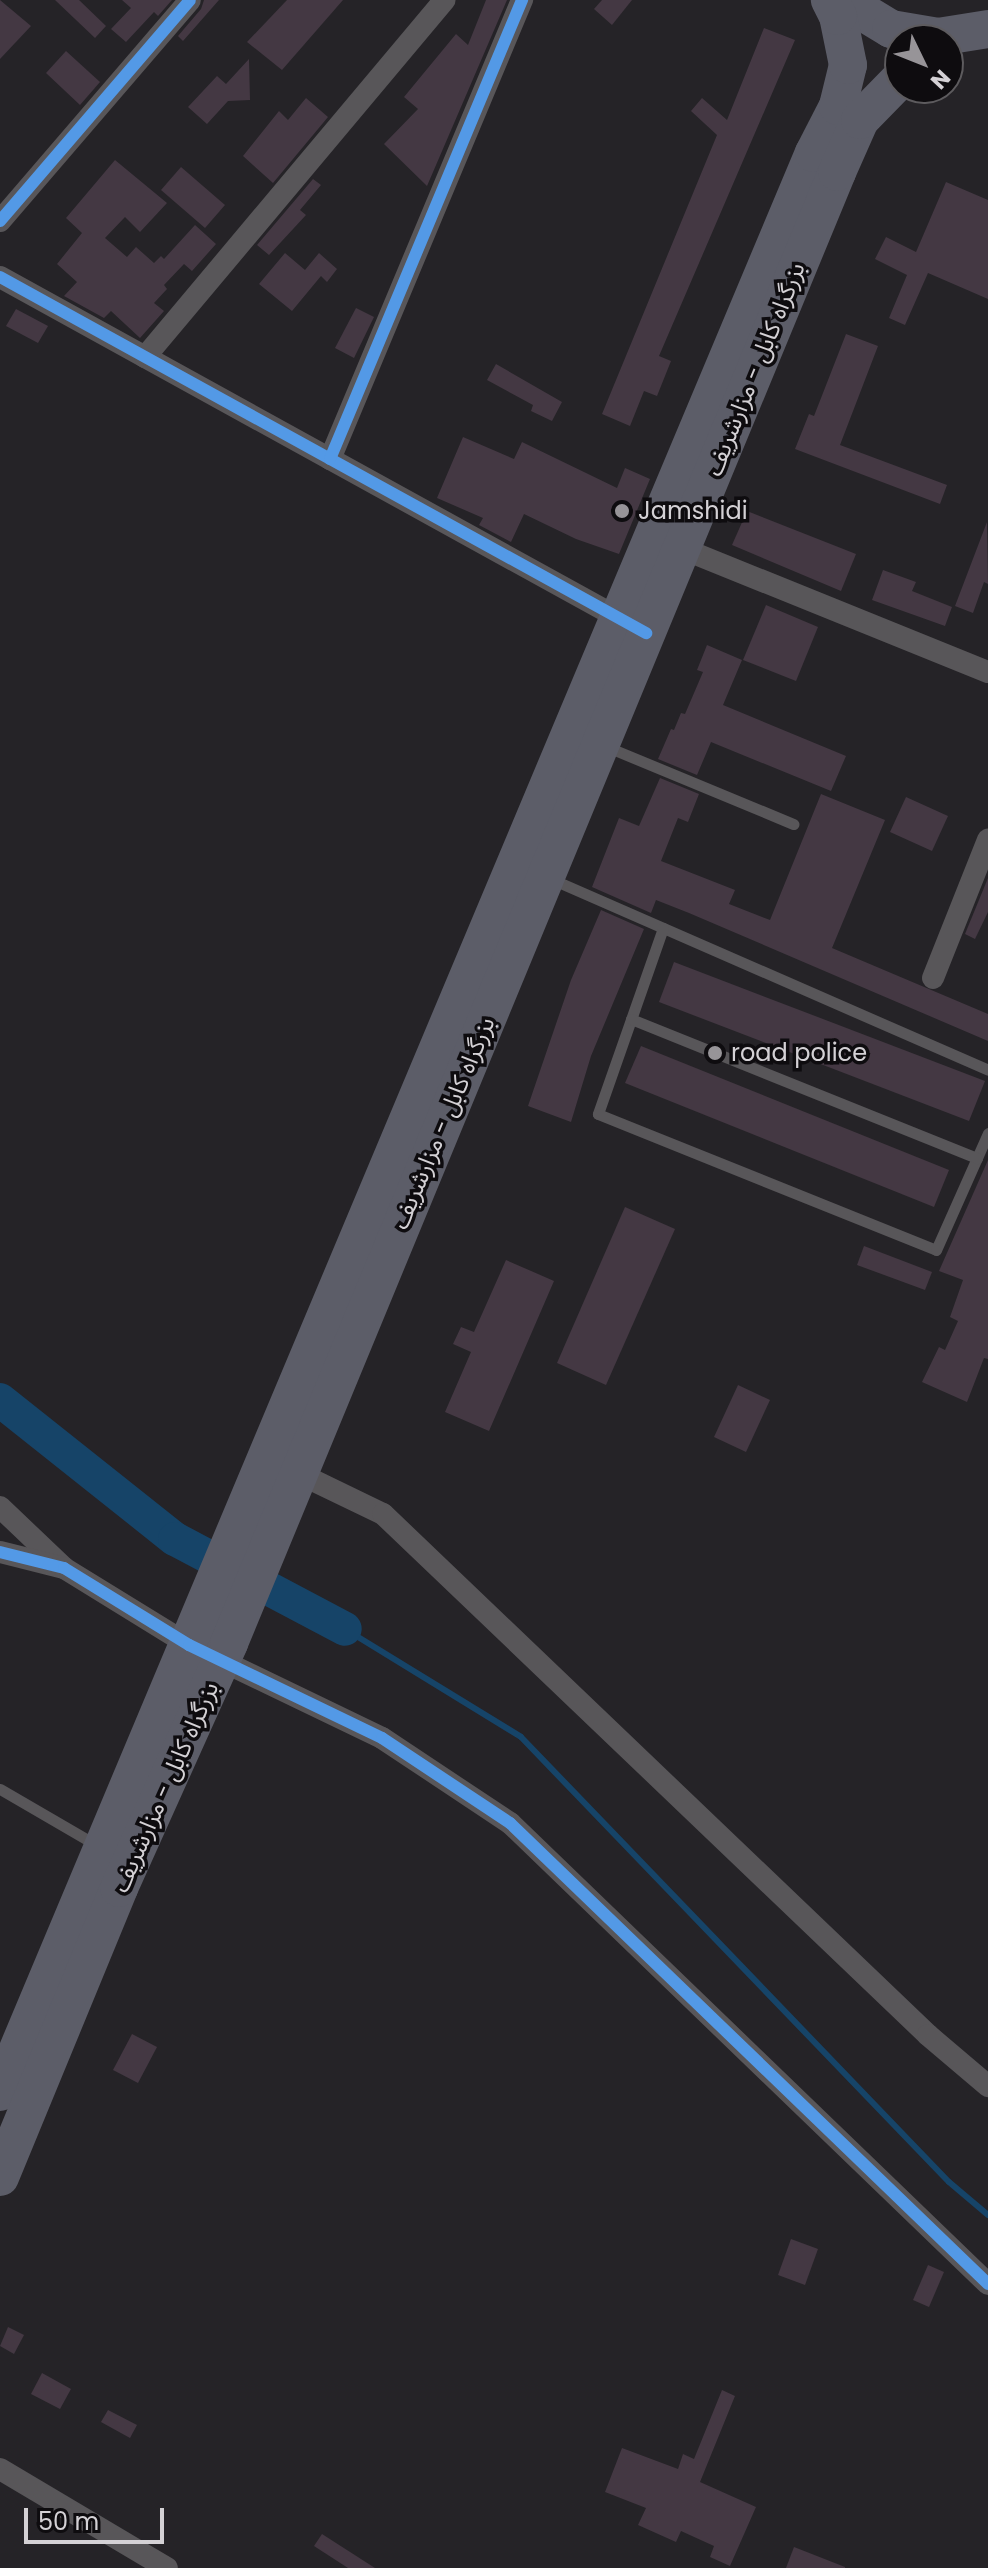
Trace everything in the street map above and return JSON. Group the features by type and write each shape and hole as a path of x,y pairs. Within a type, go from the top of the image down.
{"highway":[{"name":"بزرگراه کابل - مزارشریف","path":"0,2177 119,1888 209,1644 632,626 814,153 838,106 848,65 838,16 830,0"},
{"path":"843,0 891,29 938,37 987,29"},
{"path":"964,40 987,29"},
{"name":"بزرگراه کابل - مزارشریف","path":"265,1509 298,1473 600,744 632,626 681,548 860,120 884,95"},
{"name":"بزرگراه کابل - مزارشریف","path":"0,2092 102,1848 209,1644"}],"street":[{"path":"0,221 190,0"},
{"path":"145,357 445,0"},
{"path":"330,459 522,0"},
{"path":"0,277 632,626"},
{"path":"681,548 988,672"},
{"path":"933,978 988,840"},
{"path":"298,1473 383,1514 928,2035 988,2086"},
{"path":"0,1507 64,1568"},
{"path":"0,1552 64,1568 209,1644 382,1738 510,1823 988,2284"},
{"path":"0,2469 167,2568"}],"lane":[{"path":"600,744 793,824"},
{"path":"545,876 988,1070"},
{"path":"663,928 598,1114 936,1250 988,1133"},
{"path":"631,1019 977,1158"},
{"path":"0,1789 102,1848"}],"building":[{"path":"0,0 31,26 0,59"},
{"path":"55,0 79,0 106,26 95,38"},
{"path":"122,0 172,0 158,16 154,12 126,42 111,29 131,8"},
{"path":"204,0 219,0 183,41 178,36 201,9"},
{"path":"287,0 343,0 282,70 247,42"},
{"path":"486,0 507,0 427,186 384,144 418,109 404,97 456,34 468,45"},
{"path":"602,0 632,0 612,25 594,9"},
{"path":"764,28 795,40 659,356 671,361 657,396 644,391 630,426 602,414 717,135 691,111 702,98 727,120"},
{"path":"66,51 100,82 80,105 46,73"},
{"path":"249,59 250,100 228,101 207,124 188,107 217,76 226,84"},
{"path":"306,98 328,117 273,183 243,156 279,111 288,120"},
{"path":"115,160 167,203 140,232 125,217 105,238 127,257 136,247 154,263 161,256 164,259 195,225 216,244 192,271 184,264 164,285 167,289 154,303 164,311 140,338 111,311 104,318 64,296 77,282 57,264 82,233 66,218"},
{"path":"181,167 225,205 205,228 161,190"},
{"path":"313,179 321,185 300,210 306,215 269,255 257,245"},
{"path":"946,182 988,200 988,299 928,273 905,325 889,318 907,275 875,259 886,237 916,252"},
{"path":"285,253 305,270 319,253 337,269 327,282 321,276 292,311 259,284"},
{"path":"356,308 374,317 354,358 335,348"},
{"path":"16,309 48,326 38,343 6,326"},
{"path":"846,334 878,346 840,445 947,485 940,504 795,449 809,414 814,416"},
{"path":"496,364 562,402 552,421 531,411 533,405 487,380"},
{"path":"463,437 514,459 522,442 617,488 625,468 650,479 619,554 576,539 524,514 511,542 479,525 483,518 437,498"},
{"path":"747,511 856,554 841,591 732,545"},
{"path":"987,522 988,584 984,582 973,613 955,606"},
{"path":"883,570 916,582 912,591 952,607 945,626 872,600"},
{"path":"766,605 818,627 796,681 743,660"},
{"path":"707,645 742,660 723,705 846,756 831,791 711,742 697,775 658,759 671,729 674,730 681,713 685,714 703,672 697,670"},
{"path":"660,778 699,794 688,822 678,818 661,861 735,890 729,904 770,920 821,794 885,820 832,948 988,1014 988,1041 656,900 651,913 592,887 619,818 639,826"},
{"path":"906,797 948,816 932,851 890,832"},
{"path":"988,878 988,912 975,939 965,934"},
{"path":"601,910 644,929 591,1056 571,1122 528,1106 571,980"},
{"path":"674,962 985,1081 969,1121 659,1002"},
{"path":"641,1046 949,1170 934,1207 625,1083"},
{"path":"988,1160 988,1359 984,1358 967,1402 922,1382 939,1347 945,1350 958,1321 950,1317 963,1280 939,1271"},
{"path":"625,1207 675,1229 606,1385 557,1363"},
{"path":"864,1246 932,1272 925,1290 857,1265"},
{"path":"506,1260 554,1281 489,1431 445,1412 471,1352 453,1344 461,1327 474,1332"},
{"path":"738,1385 770,1400 746,1452 714,1437"},
{"path":"132,2034 157,2047 138,2083 113,2070"},
{"path":"791,2239 818,2249 805,2285 778,2275"},
{"path":"928,2265 944,2272 929,2307 913,2300"},
{"path":"8,2327 24,2335 14,2354 0,2346"},
{"path":"42,2373 71,2389 60,2409 31,2394"},
{"path":"722,2390 735,2396 700,2482 756,2507 730,2566 710,2557 714,2546 681,2531 676,2542 638,2525 646,2508 605,2492 622,2448 678,2469 683,2454 694,2459"},
{"path":"108,2410 137,2425 130,2438 101,2422"},
{"path":"322,2534 375,2568 348,2568 314,2546"},
{"path":"794,2547 845,2567 845,2568 786,2568"}],"waterway":[{"path":"0,1400 175,1539 345,1629"},
{"path":"345,1629 521,1737 949,2182 988,2215"}],"cycle path":[{"path":"0,221 190,0"},
{"path":"330,459 522,0"},
{"path":"0,277 646,633"},
{"path":"0,1552 64,1568 189,1645 382,1738 510,1823 988,2284"}],"place":[{"name":"Jamshidi","path":"622,511"},
{"name":"road police","path":"715,1053"}]}
